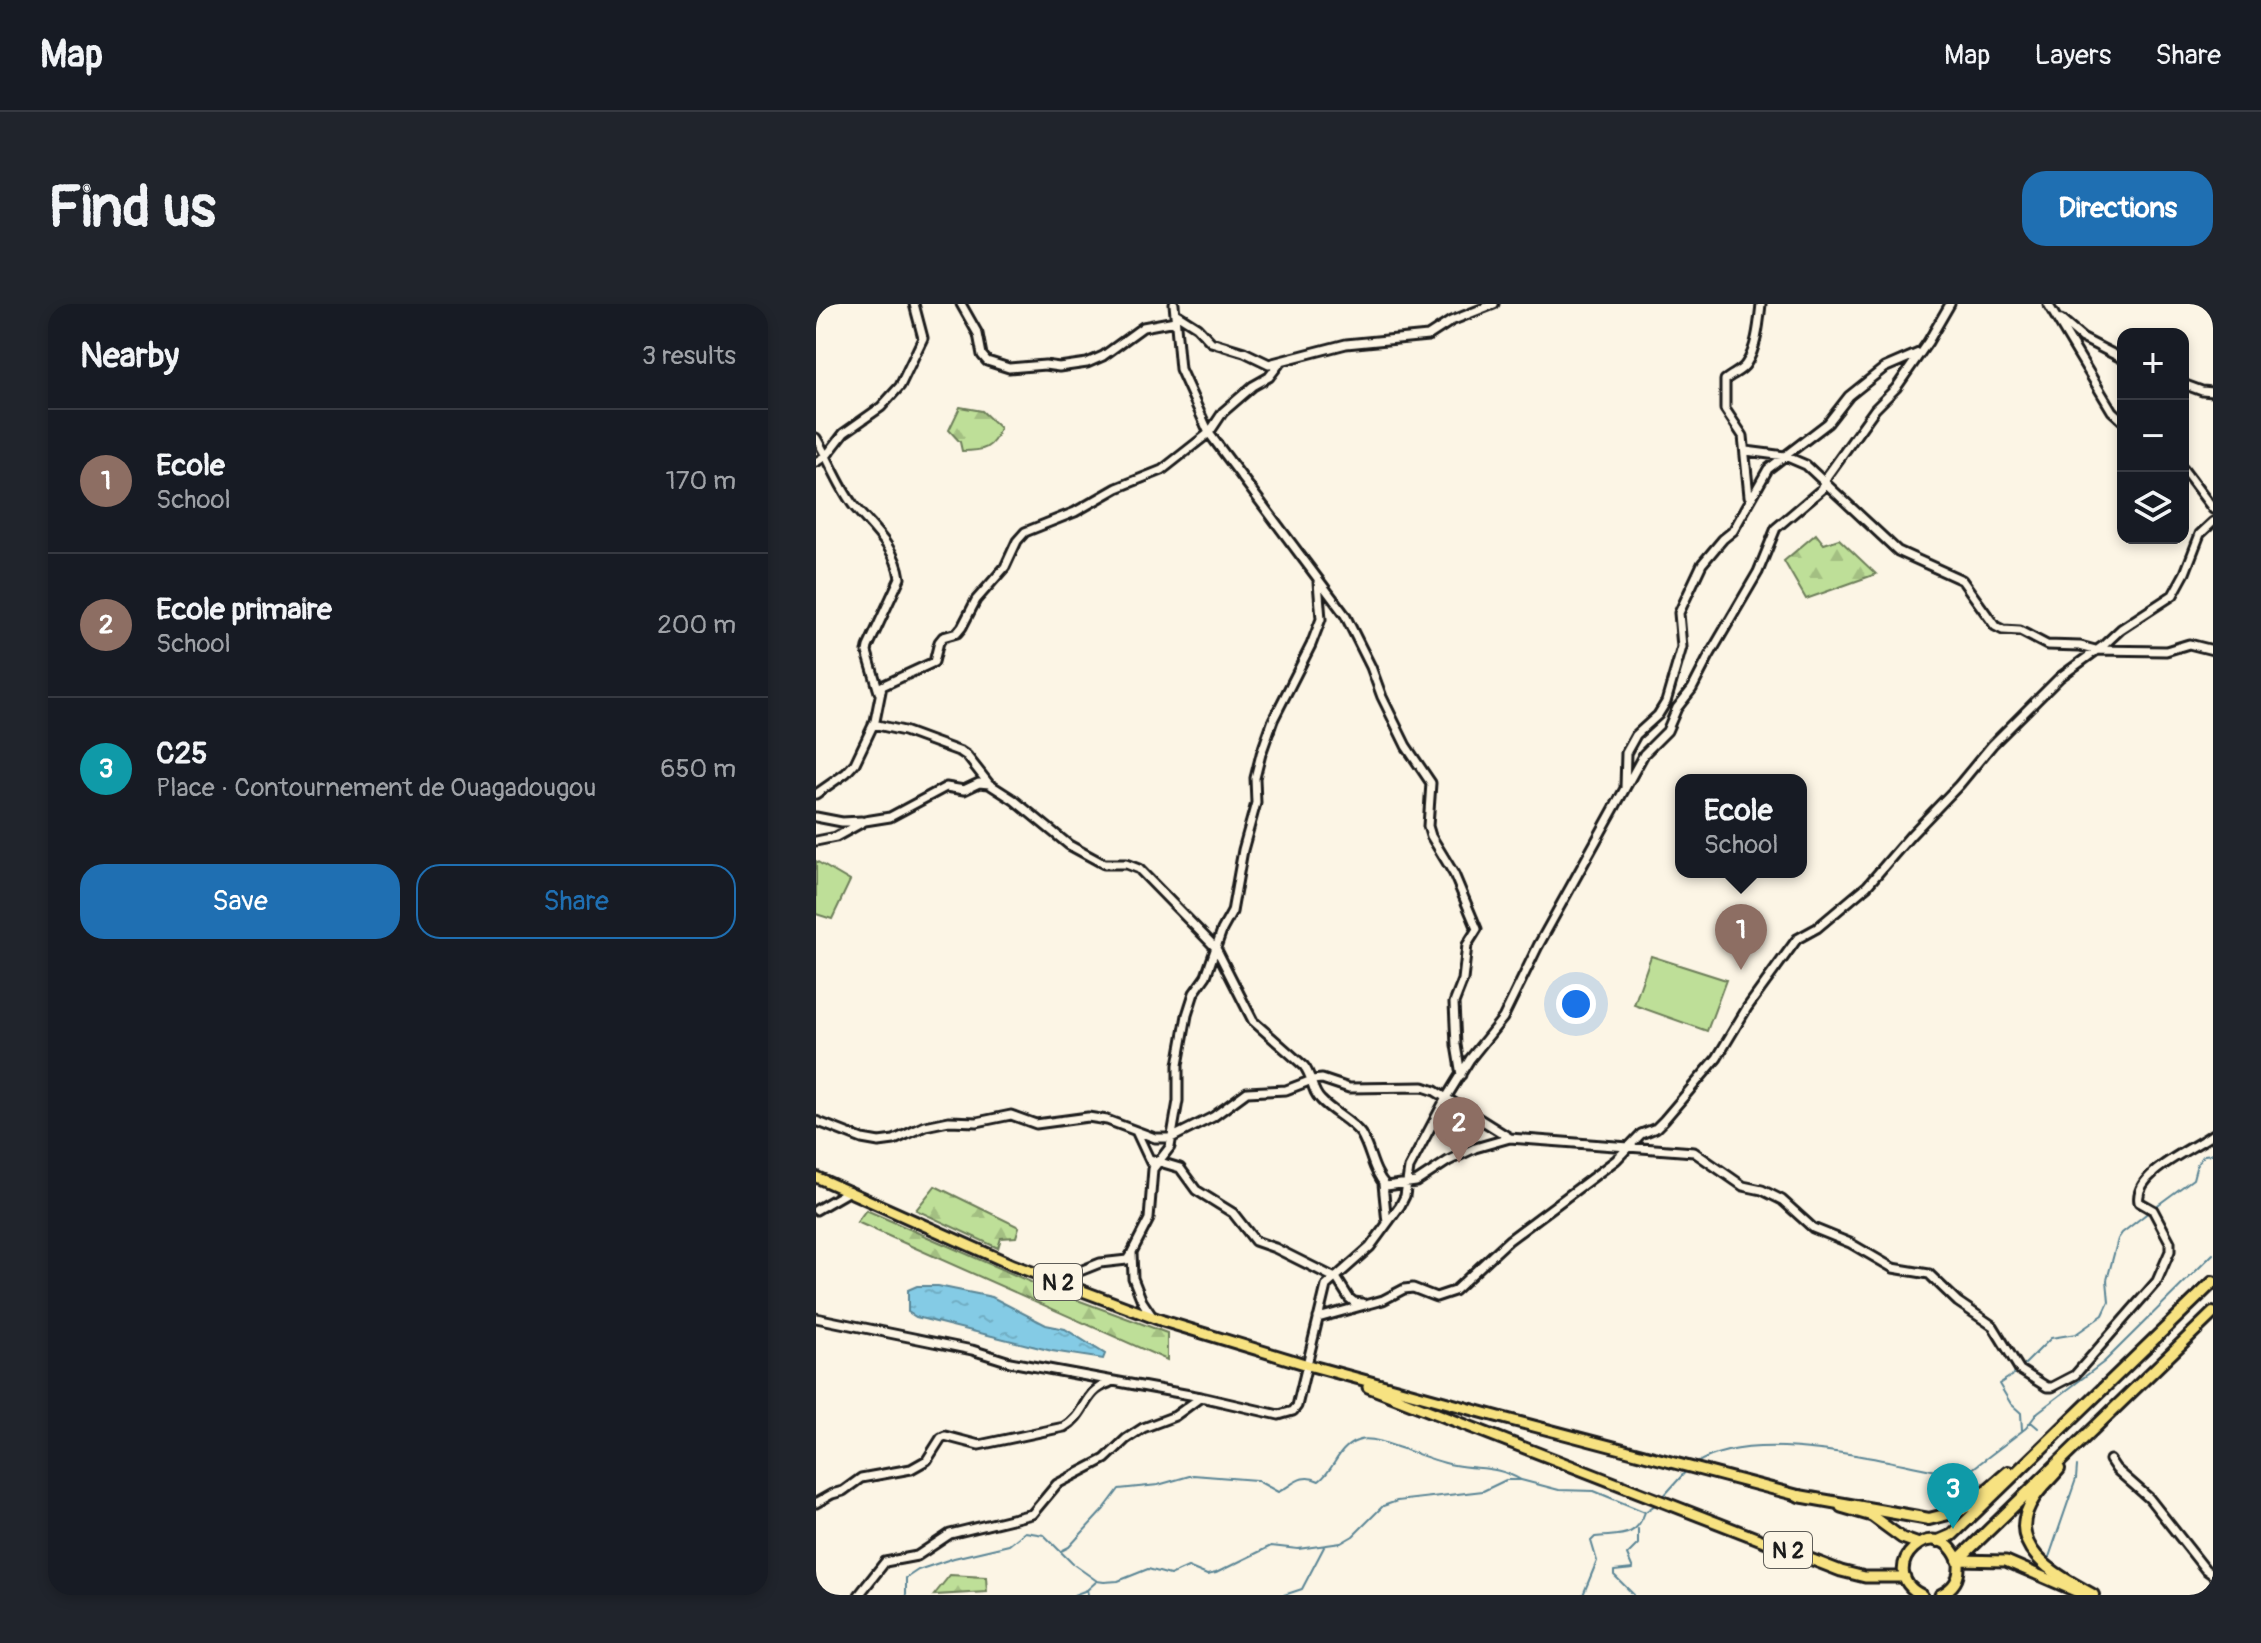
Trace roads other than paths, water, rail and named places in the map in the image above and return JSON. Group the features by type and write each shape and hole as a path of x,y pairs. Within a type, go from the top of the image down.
{"highway":[{"path":"1938,1541 1952,1535 2213,1282"},
{"path":"1958,1560 2213,1313"},
{"path":"1799,1496 1917,1518 1929,1519 1956,1512 1980,1497 2091,1400"},
{"path":"2093,1595 2051,1572 2039,1561 2032,1551 2026,1527 2027,1514 2033,1499 2107,1418"}],"main road":[{"name":"N 2","path":"816,1177 1055,1281 1154,1318 1308,1365 1872,1516 1902,1538 1919,1544"},
{"name":"N 2","path":"1308,1365 1854,1575 1905,1577"},
{"path":"1922,1595 1909,1585 1904,1560 1919,1544 1938,1541 1950,1547 1958,1560 1960,1573 1956,1582 1942,1595"},
{"path":"1958,1560 2006,1561 2085,1595"}],"street":[{"path":"816,462 827,455 844,433 881,407 900,386 923,338 914,304"},
{"path":"961,304 978,334 982,355 987,361 1009,368 1087,363 1103,356 1143,327 1175,317 1197,327 1211,342 1269,364 1279,364 1346,344 1428,336 1451,321 1494,304"},
{"path":"1174,304 1180,369 1209,433 1345,615 1406,746 1431,783 1428,826 1431,836 1454,874 1477,929 1467,945 1463,980 1454,1003 1461,1075"},
{"path":"1749,498 1746,451 1740,430 1725,409 1725,380 1745,367 1759,324 1761,304"},
{"path":"816,1318 972,1350 1010,1362 1201,1397 1279,1415 1287,1414 1297,1406 1326,1286 1364,1253 1405,1196 1409,1168 1446,1098 1470,1059 1503,1018 1538,946 1644,754 1667,731 1677,708 1692,689 1758,572 1776,528 1822,489 1875,409 1896,388 1921,352 1950,304"},
{"path":"2040,304 2082,338 2117,356"},
{"path":"2048,304 2117,416"},
{"path":"1625,790 1626,753 1629,745 1666,702 1682,647 1679,613 1702,564 1733,531 1768,469 1828,423 1849,396 1884,368 1921,352"},
{"path":"879,692 887,683 934,662 939,642 962,627 976,600 1005,567 1017,541 1025,532 1162,470 1209,433 1223,412 1253,386 1269,377 1279,364"},
{"path":"2189,386 2213,392"},
{"path":"816,438 852,503 886,543 899,569 900,578 867,652 879,692 873,724 855,763 816,794"},
{"path":"1746,451 1785,456 1806,465 1898,551 1962,580 1995,626 2003,630 2020,631 2047,645 2080,646 2095,650 2171,650 2189,644 2213,650"},
{"path":"2185,472 2213,509"},
{"path":"1318,1318 1369,1304 1404,1289 1413,1288 1436,1297 1454,1291 1509,1240 1578,1191 1641,1134 1656,1128 1690,1093 1717,1058 1747,1008 1797,939 1817,928 1867,886 2016,719 2060,677 2121,629 2173,595 2200,534 2213,522"},
{"path":"1153,1169 1170,1147 1178,1101 1178,1065 1187,1015 1232,912 1243,850 1256,803 1255,778 1261,754 1273,720 1321,619 1318,579"},
{"path":"873,724 904,731 961,752 989,784 1034,815 1069,845 1104,864 1126,864 1139,869 1216,948 1253,1021 1304,1066 1315,1094 1360,1133 1383,1184 1387,1223"},
{"path":"816,817 842,822 890,817 946,787 964,790 979,783 989,784"},
{"path":"816,841 836,837 865,821"},
{"path":"816,1121 862,1139 879,1142 894,1140 925,1126 949,1121 977,1122 1003,1115 1036,1124 1088,1117 1107,1120 1155,1138 1171,1138 1213,1117 1247,1092 1286,1090 1322,1079 1349,1088 1423,1087 1510,1138"},
{"path":"1055,1281 1100,1263 1127,1260 1132,1252 1149,1219 1153,1169 1137,1133"},
{"path":"1383,1184 1389,1187 1416,1182 1475,1148 1510,1138 1694,1152 1743,1186 1762,1190 1782,1200 1813,1228 1850,1243 1893,1268 1929,1274 1958,1302 1993,1326 2020,1370 2052,1387 2075,1375 2157,1281 2170,1251 2170,1242 2157,1215 2139,1202 2141,1185 2151,1173 2213,1134"},
{"path":"1150,1159 1180,1168 1196,1190 1233,1213 1255,1241 1334,1278 1354,1302 1369,1304"},
{"path":"816,1210 849,1191"},
{"path":"1132,1252 1131,1265 1138,1292 1154,1318"},
{"path":"816,1503 843,1491 861,1478 911,1469 927,1460 945,1436 979,1445 1064,1427 1075,1420 1093,1390 1111,1382"},
{"path":"859,1595 885,1562 917,1556 950,1534 1032,1514 1057,1484 1105,1459 1143,1428 1175,1416 1201,1397"},
{"path":"2110,1460 2149,1498 2213,1575"}],"water":[{"path":"917,1286 938,1286 992,1297 1046,1325 1065,1329 1105,1354 1103,1359 1052,1351 916,1317 908,1312 908,1290"}],"waterway":[{"path":"2155,1207 2193,1179 2197,1164 2204,1155 2213,1154"},
{"path":"2022,1367 2051,1338 2076,1334 2103,1315 2109,1302 2107,1280 2118,1239 2150,1211"},
{"path":"1695,1464 1720,1453 1783,1447 1854,1455 1948,1473 1971,1470 2026,1428 2038,1412 2104,1362 2213,1254"},
{"path":"2017,1372 1999,1384 2011,1404 2021,1413 2022,1430"},
{"path":"2031,1422 2038,1428"},
{"path":"1061,1551 1069,1547 1119,1489 1158,1485 1193,1475 1256,1480 1278,1492 1297,1480 1307,1478 1319,1481 1350,1444 1361,1440 1381,1442 1448,1464 1495,1470 1521,1480"},
{"path":"2048,1560 2076,1479 2077,1466"},
{"path":"1662,1498 1687,1470"},
{"path":"906,1595 906,1578 918,1570 1009,1545 1025,1532 1044,1535 1073,1564 1097,1581 1104,1582 1118,1581 1148,1569 1170,1575 1188,1567 1207,1575 1271,1546 1298,1549 1341,1543 1353,1536 1383,1506 1397,1501 1483,1491 1506,1480 1521,1480 1559,1490 1594,1491 1645,1512 1658,1503"},
{"path":"1583,1595 1597,1561 1591,1541 1595,1537 1632,1531 1645,1512"},
{"path":"1634,1595 1614,1575 1614,1571 1633,1569 1627,1555 1638,1544 1638,1529"},
{"path":"1284,1595 1302,1589 1324,1547"},
{"path":"1088,1595 1087,1590 1097,1581"},
{"path":"1074,1595 1087,1590"}],"place":[{"name":"Ecole","path":"1741,970"},
{"name":"Ecole primaire","path":"1459,1163"},
{"name":"C25","path":"1953,1529"}]}
